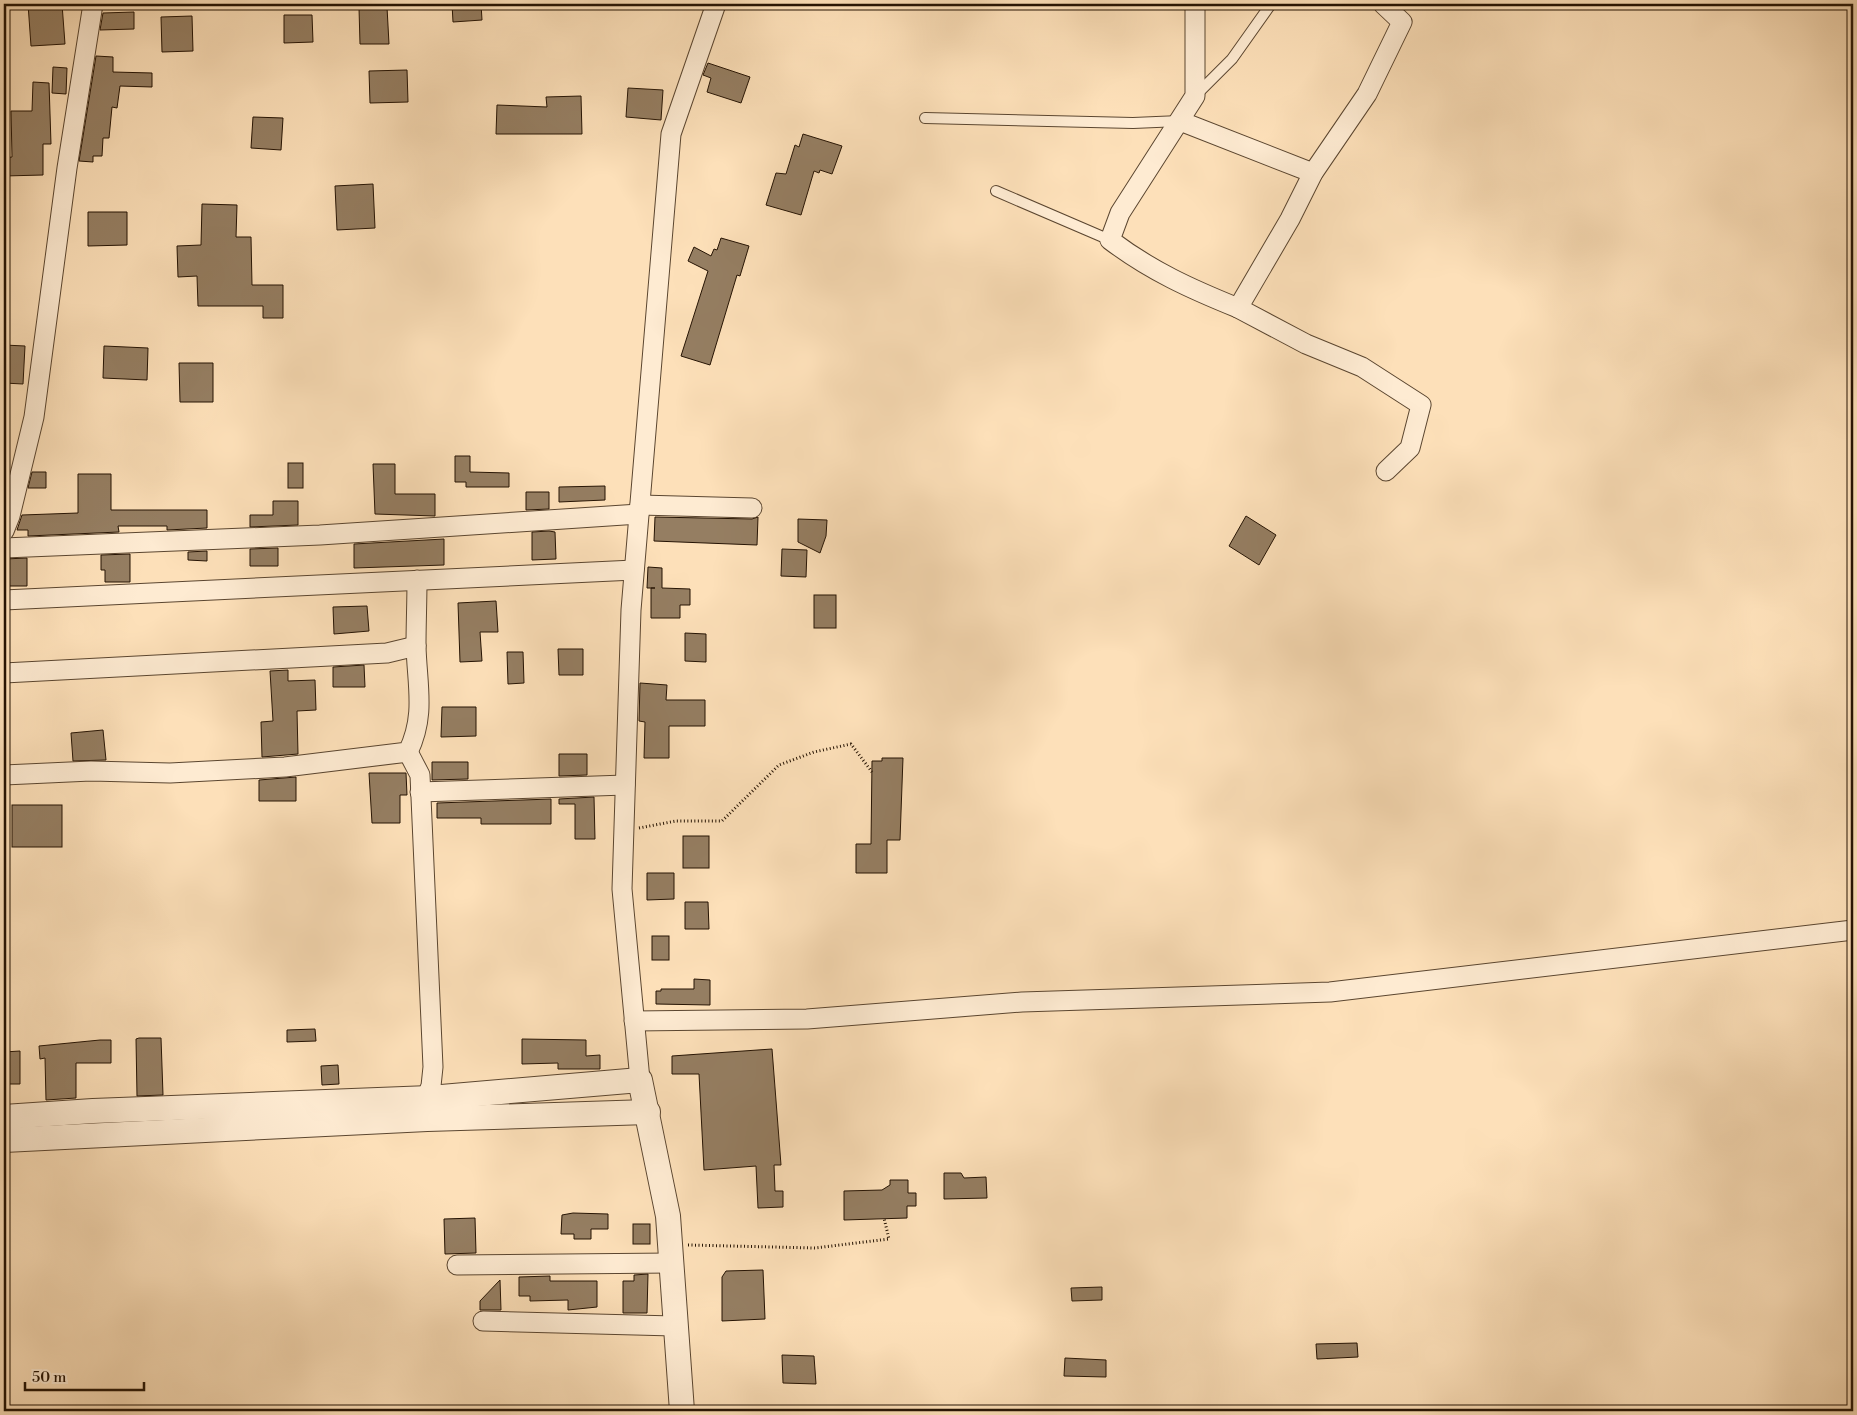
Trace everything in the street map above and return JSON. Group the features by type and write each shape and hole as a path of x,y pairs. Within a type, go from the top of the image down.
{"street":[{"path":"4,531 10,516 34,417 67,168 92,4"},
{"path":"682,1411 674,1326 668,1216 640,1080 622,889 634,570 671,134 716,4"},
{"path":"1195,4 1195,96 1120,213 1110,240 1136,260 1181,285 1238,308 1306,344 1362,367 1421,405 1410,448 1386,471"},
{"path":"1238,308 1290,219 1313,173 1367,94 1402,22 1384,4"},
{"path":"1180,121 1313,173"},
{"path":"4,548 320,535 640,509 752,508"},
{"path":"4,600 634,570"},
{"path":"408,752 417,734 420,676 416,646 417,580"},
{"path":"4,674 387,653 416,646"},
{"path":"4,775 91,771 170,773 276,768 358,760 408,752"},
{"path":"408,752 420,775 433,1066 432,1086 427,1109"},
{"path":"420,792 625,785"},
{"path":"634,1021 807,1019 1022,1002 1330,992 1853,930"},
{"path":"4,1140 95,1136 427,1109 640,1080"},
{"path":"4,1118 93,1112 427,1109 648,1112"},
{"path":"93,1112 95,1136"},
{"path":"457,1265 671,1255"},
{"path":"483,1321 674,1326"}],"lane":[{"path":"1195,96 1232,59 1271,4"},
{"path":"925,118 1132,123 1180,121"},
{"path":"996,191 1110,240"}],"path":[{"path":"624,832 676,821 722,821 779,766 814,752 851,744 872,772"},
{"path":"671,1255 700,1244 815,1248 889,1240 884,1218"}],"building":[{"path":"28,4 62,4 65,44 31,46"},
{"path":"452,4 481,4 482,20 453,22"},
{"path":"387,7 389,44 360,44 359,8"},
{"path":"134,12 134,29 100,30 103,13"},
{"path":"284,15 312,15 313,42 284,43"},
{"path":"192,16 193,51 162,52 161,17"},
{"path":"96,56 113,57 113,72 152,73 152,87 120,86 117,108 112,107 109,138 103,138 102,156 93,156 93,162 79,161"},
{"path":"708,63 750,77 741,103 707,92 711,78 703,75"},
{"path":"53,67 67,68 66,94 52,93"},
{"path":"407,70 408,102 370,103 369,71"},
{"path":"33,82 49,83 51,144 43,144 43,175 4,176 4,158 12,157 11,111 32,111"},
{"path":"628,88 663,90 661,120 626,117"},
{"path":"581,96 582,134 496,134 497,105 547,107 546,97"},
{"path":"253,117 283,118 281,150 251,148"},
{"path":"803,134 842,146 832,174 820,170 819,173 814,171 801,215 766,205 776,173 786,174 795,145 799,147"},
{"path":"373,184 375,228 337,230 335,186"},
{"path":"202,204 237,205 236,237 251,237 252,285 283,285 283,318 263,318 263,306 198,306 197,276 178,277 177,246 201,245"},
{"path":"88,212 127,212 127,245 88,246"},
{"path":"721,238 749,246 740,276 737,275 710,365 681,356 708,271 688,261 694,247 711,256 714,249 717,250"},
{"path":"4,345 25,346 23,384 4,383"},
{"path":"104,346 148,348 147,380 103,378"},
{"path":"179,363 213,363 213,402 180,402"},
{"path":"455,456 470,456 470,472 509,473 509,487 466,487 466,482 455,482"},
{"path":"288,463 303,463 303,488 288,488"},
{"path":"373,464 395,464 395,494 435,494 435,516 375,514"},
{"path":"32,472 46,472 46,488 28,488"},
{"path":"78,474 111,474 111,510 207,510 207,528 167,530 167,526 118,526 119,532 28,536 28,530 17,530 22,515 78,513"},
{"path":"605,486 605,500 559,502 559,487"},
{"path":"526,492 549,492 549,509 526,510"},
{"path":"273,501 298,501 298,525 250,527 250,515 273,515"},
{"path":"1246,516 1276,535 1259,565 1229,546"},
{"path":"655,517 752,519 758,517 757,545 654,541"},
{"path":"798,519 827,520 826,536 820,553 798,542"},
{"path":"532,532 555,532 556,559 532,560"},
{"path":"444,539 444,565 354,568 354,544"},
{"path":"278,548 278,566 250,566 250,549"},
{"path":"782,549 807,550 806,577 781,576"},
{"path":"207,551 207,561 188,560 188,552"},
{"path":"130,554 130,582 105,582 105,570 101,570 101,555"},
{"path":"27,558 27,586 4,586 4,559"},
{"path":"648,567 662,568 662,588 690,589 690,605 680,605 680,618 651,618 651,588 647,588"},
{"path":"814,595 836,595 836,628 814,628"},
{"path":"496,601 498,632 480,632 482,661 460,662 458,603"},
{"path":"367,606 369,631 334,634 333,607"},
{"path":"685,633 706,634 706,662 685,661"},
{"path":"558,649 583,649 583,675 559,675"},
{"path":"507,652 523,652 524,683 508,684"},
{"path":"364,665 365,687 333,687 333,667"},
{"path":"288,670 288,681 315,680 316,710 297,711 298,754 262,757 261,722 273,721 270,671"},
{"path":"640,683 667,685 666,700 705,700 705,726 669,726 669,758 644,758 645,722 639,721"},
{"path":"442,707 476,707 476,736 441,737"},
{"path":"103,730 106,760 73,761 71,733"},
{"path":"559,754 587,754 587,775 559,776"},
{"path":"882,758 903,758 900,840 887,840 887,873 856,873 856,844 871,844 872,761 882,761"},
{"path":"432,762 468,762 468,779 432,780"},
{"path":"369,773 406,773 407,795 400,795 400,823 372,823"},
{"path":"296,777 296,801 259,801 259,780"},
{"path":"594,797 595,839 575,839 575,804 559,804 559,799"},
{"path":"551,799 551,824 481,824 481,818 437,818 437,803"},
{"path":"12,805 62,805 62,847 12,847"},
{"path":"683,836 709,836 709,868 683,868"},
{"path":"647,873 674,873 674,899 647,900"},
{"path":"685,902 708,902 709,929 685,929"},
{"path":"652,936 669,936 669,960 652,960"},
{"path":"694,979 710,980 710,1005 656,1004 656,991 661,991 661,989 694,989"},
{"path":"315,1029 316,1041 287,1042 287,1030"},
{"path":"161,1038 163,1095 137,1096 136,1039"},
{"path":"522,1039 586,1040 586,1056 600,1055 600,1069 558,1069 558,1063 522,1064"},
{"path":"111,1040 111,1063 76,1063 76,1098 46,1100 45,1058 40,1059 39,1046"},
{"path":"772,1049 781,1165 774,1165 775,1191 783,1191 783,1207 758,1208 756,1166 704,1170 699,1074 672,1074 672,1056"},
{"path":"20,1051 20,1084 4,1084 4,1052"},
{"path":"338,1065 339,1084 322,1085 321,1066"},
{"path":"944,1173 961,1173 964,1178 986,1177 987,1198 944,1199"},
{"path":"890,1180 908,1180 908,1193 916,1193 916,1206 907,1206 907,1218 844,1220 844,1191 882,1190 890,1185"},
{"path":"573,1213 608,1214 608,1229 591,1229 591,1239 574,1239 574,1234 561,1234 562,1215"},
{"path":"475,1218 476,1253 445,1254 444,1219"},
{"path":"633,1224 650,1224 650,1244 633,1244"},
{"path":"763,1270 765,1319 722,1321 722,1277 726,1271"},
{"path":"648,1274 647,1313 623,1313 623,1281 634,1281 634,1275"},
{"path":"550,1276 550,1281 597,1281 597,1307 568,1310 568,1300 530,1301 530,1296 519,1296 519,1277"},
{"path":"500,1280 501,1310 480,1310 480,1301"},
{"path":"1102,1287 1102,1300 1072,1301 1071,1288"},
{"path":"1357,1343 1358,1357 1317,1359 1316,1344"},
{"path":"782,1355 814,1356 816,1384 783,1383"},
{"path":"1065,1358 1106,1360 1106,1377 1064,1376"}]}
